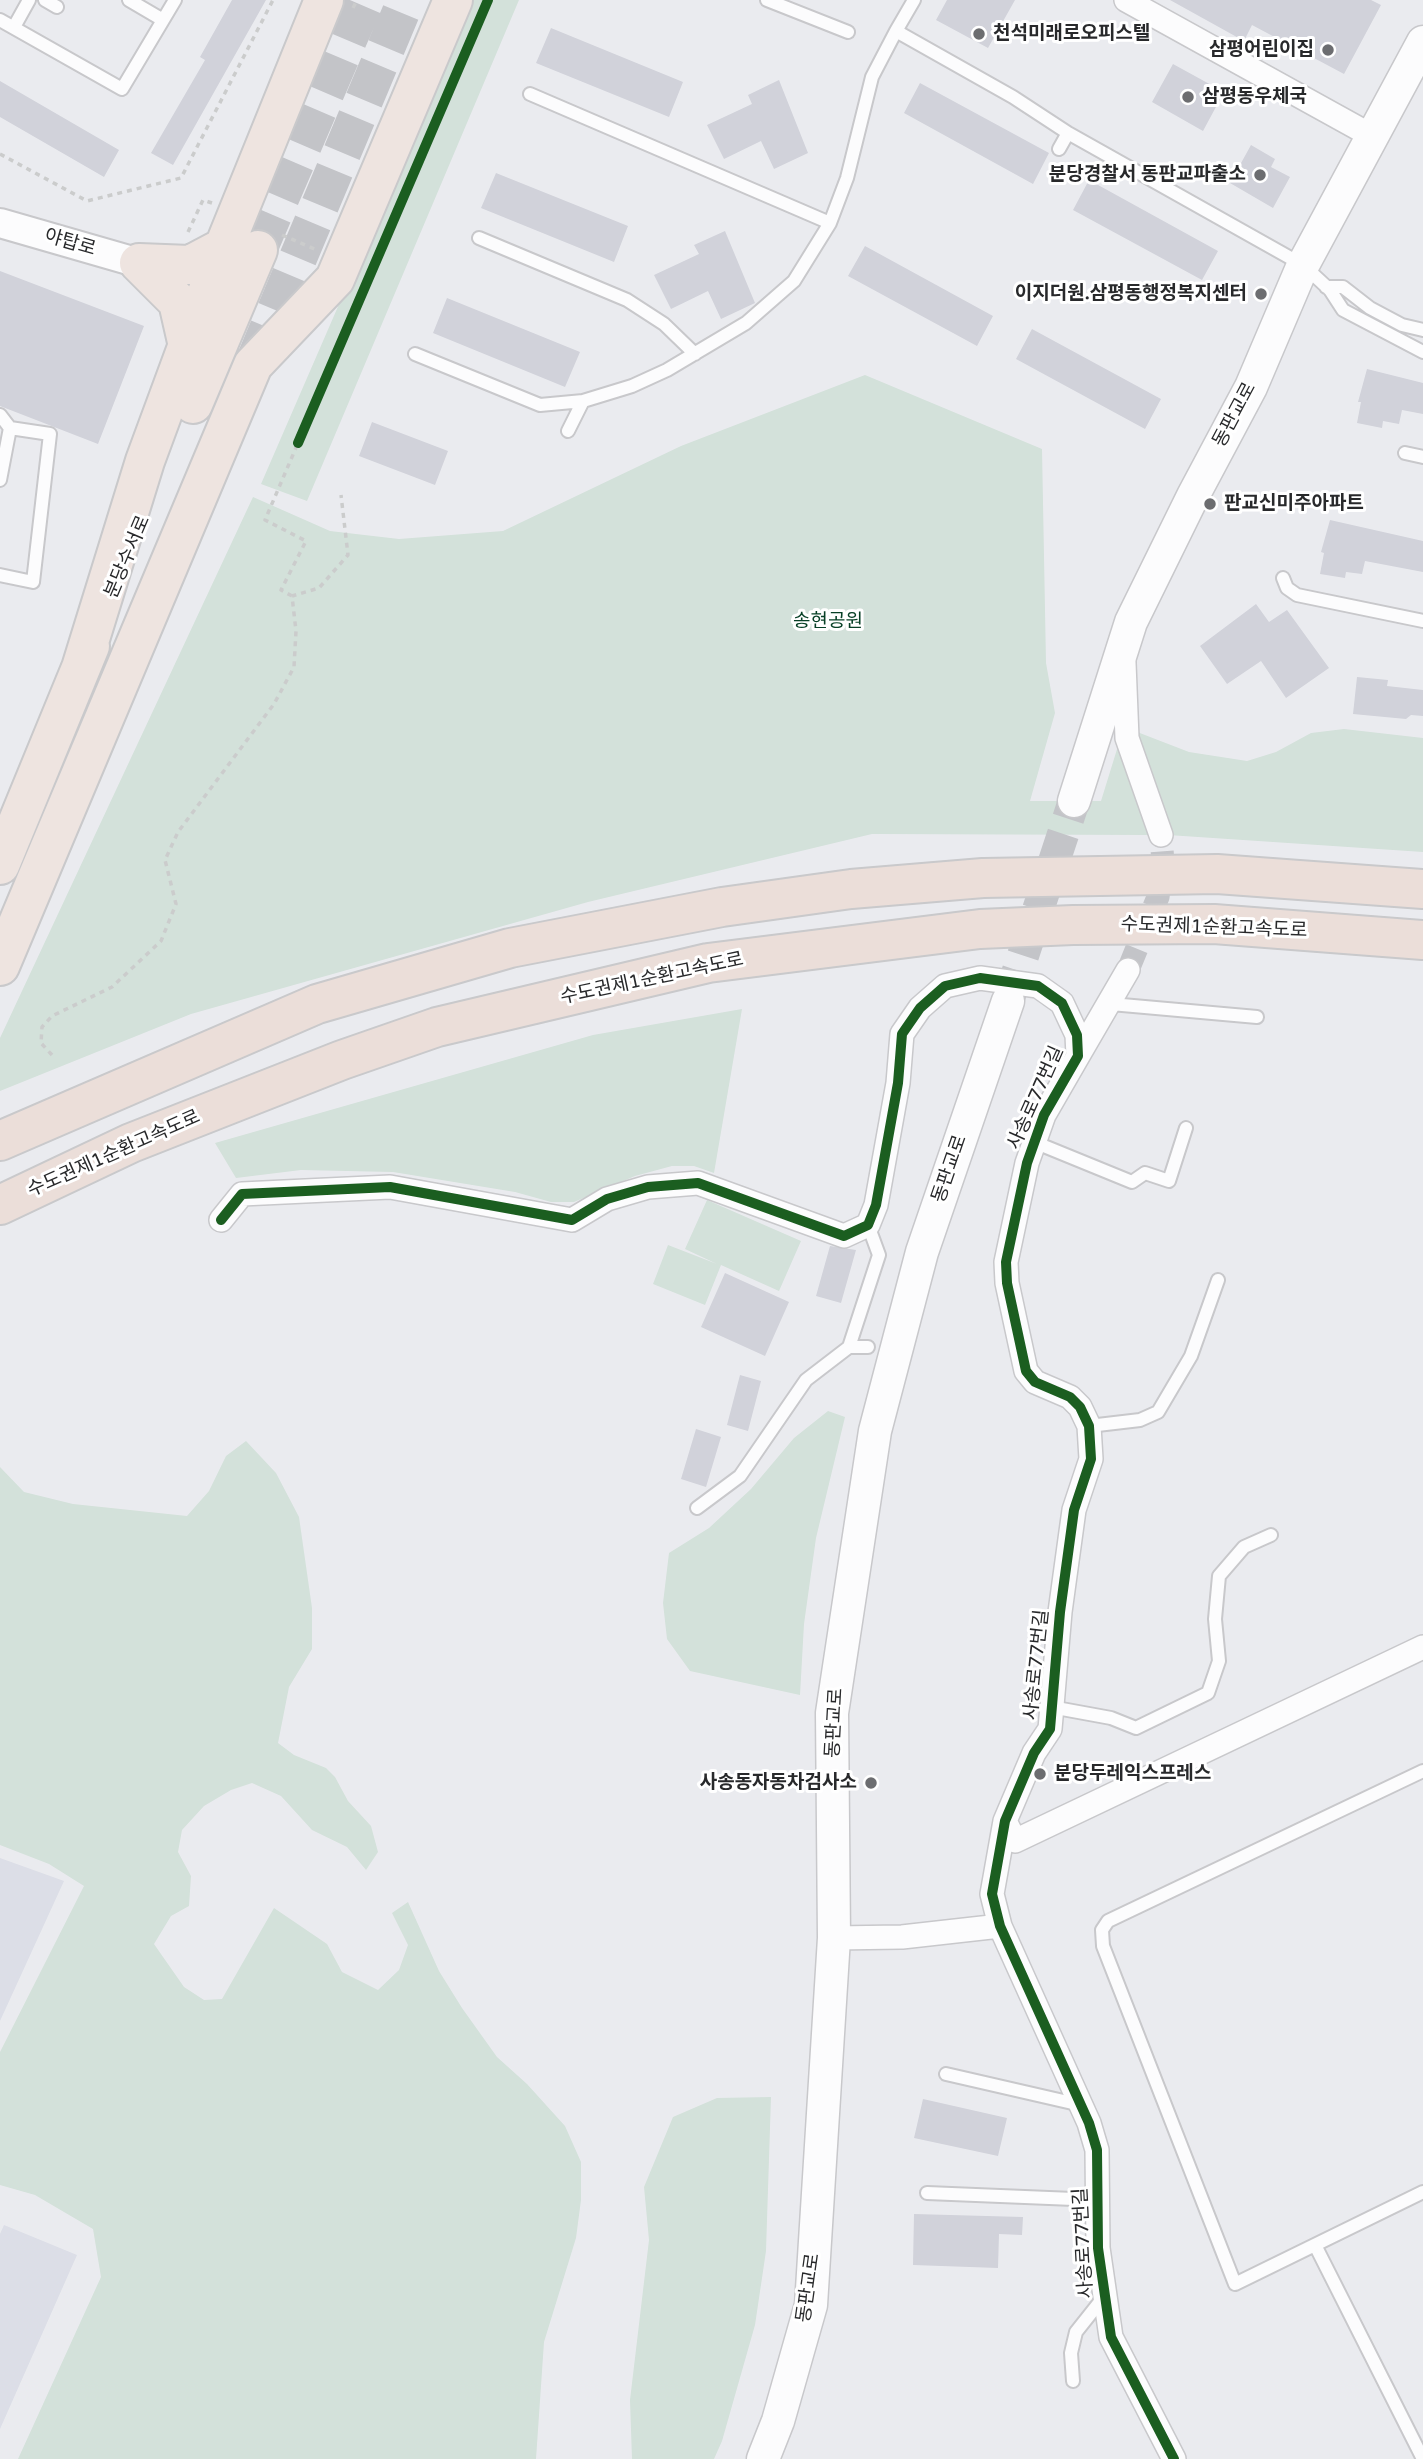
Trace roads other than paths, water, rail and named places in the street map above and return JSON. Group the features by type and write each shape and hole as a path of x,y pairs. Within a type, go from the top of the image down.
{"highway":[{"path":"0,966 253,365 335,279 453,0"},
{"path":"80,668 145,461 188,346 251,243 338,6"},
{"path":"139,263 190,265 251,243"},
{"name":"분당수서로","path":"0,864 251,243"},
{"path":"139,263 178,302 188,346"},
{"path":"0,1141 317,1004 510,948 722,908 851,889 983,878 1217,874 1423,889"},
{"name":"수도권제1순환고속도로","path":"0,1205 131,1143 413,1035 708,963 980,929 1073,925 1214,924 1423,940"}],"main road":[{"name":"동판교로","path":"1074,801 1132,622 1193,496 1251,387 1304,265 1423,42"},
{"name":"동판교로","path":"763,2459 778,2421 811,2305 834,1938 832,1713 875,1431 922,1252 1019,993"}],"street":[{"path":"1126,0 1371,136"},
{"name":"야탑로","path":"0,223 139,263"},
{"path":"1132,622 1124,669 1126,732 1161,835"},
{"path":"1078,1056 1111,1004 1128,970"},
{"path":"221,1220 242,1194 390,1187 572,1220 607,1199 627,1193 648,1187 698,1183 844,1236 868,1225 876,1205 898,1083 902,1034 920,1008 945,986 980,978 1019,993"},
{"name":"사송로77번길","path":"1019,993 1045,989 1062,1003 1077,1035 1078,1056 1049,1104 1034,1142 1006,1262 1010,1303 1028,1375 1042,1386 1074,1400 1089,1426 1090,1470 1074,1510 1059,1612 1050,1729 1034,1753 1006,1821 992,1894 1000,1926 1081,2106 1097,2150 1103,2298 1111,2337 1174,2459"},
{"path":"1006,1821 1015,1841 1423,1647"},
{"path":"834,1938 902,1937 1000,1926"}],"lane":[{"path":"13,27 29,0"},
{"path":"45,0 57,7"},
{"path":"129,0 163,20"},
{"path":"0,20 122,89 175,0"},
{"path":"767,0 848,32"},
{"path":"415,354 540,405 583,401 632,386 695,354 746,323 783,293 814,253 830,223 847,178 872,77 914,0"},
{"path":"897,31 1013,97 1068,133 1304,265 1326,287 1343,310 1423,352"},
{"path":"530,94 830,223"},
{"path":"1059,149 1068,133"},
{"path":"479,238 627,300 664,324 695,354"},
{"path":"1326,287 1343,288 1370,308 1402,325 1423,330"},
{"path":"568,430 583,401"},
{"path":"0,415 10,428 50,434 33,582 0,575"},
{"path":"0,480 10,428"},
{"path":"1405,453 1423,457"},
{"path":"1283,578 1287,588 1297,595 1423,621"},
{"path":"1111,1004 1257,1017"},
{"path":"1034,1142 1132,1182 1145,1173 1169,1181 1186,1128"},
{"path":"697,1508 740,1476 806,1380 849,1347 879,1255 868,1225"},
{"path":"1089,1426 1140,1420 1158,1412 1191,1356 1218,1280"},
{"path":"849,1347 868,1347"},
{"path":"1051,1707 1111,1718 1136,1728 1208,1693 1219,1661 1215,1619 1219,1576 1244,1546 1271,1535"},
{"path":"1423,1771 1108,1921 1102,1930 1102,1946 1235,2284 1423,2192"},
{"path":"946,2074 1081,2106"},
{"path":"927,2193 1098,2200"},
{"path":"1315,2245 1423,2459"},
{"path":"1073,2381 1071,2353 1076,2332 1103,2298"}],"tunnel":[{"path":"258,250 365,0"},
{"path":"254,363 406,0"},
{"path":"1008,1001 1074,801"},
{"path":"1128,970 1158,897 1163,863 1161,835"}],"place":[{"name":"천석미래로오피스텔","path":"979,34"},
{"name":"삼평어린이집","path":"1328,50"},
{"name":"삼평동우체국","path":"1188,97"},
{"name":"분당경찰서 동판교파출소","path":"1260,175"},
{"name":"이지더원.삼평동행정복지센터","path":"1261,294"},
{"name":"판교신미주아파트","path":"1210,504"},
{"name":"분당두레익스프레스","path":"1040,1774"},
{"name":"사송동자동차검사소","path":"871,1783"}],"park label":[{"name":"송현공원","path":"828,622"}]}
